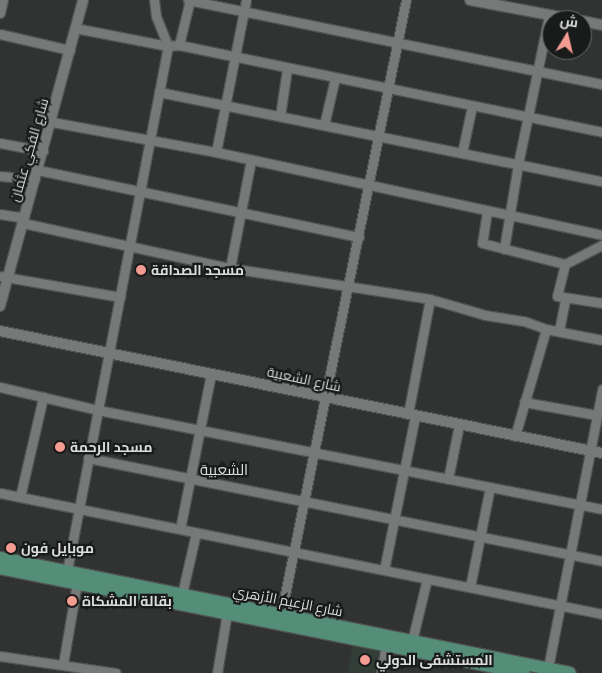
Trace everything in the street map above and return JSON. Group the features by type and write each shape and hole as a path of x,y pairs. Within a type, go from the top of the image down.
{"main road":[{"name":"شارع الزعيم الأزهري","path":"0,558 570,673"},
{"name":"شارع الزعيم الأزهري","path":"0,568 386,645 492,670 524,673"}],"street":[{"path":"0,14 3,0"},
{"name":"شارع الفكي عثمان","path":"0,306 4,276 23,221 52,122 83,0"},
{"path":"67,571 168,46 156,16 154,0"},
{"path":"179,45 189,0 398,40 537,72 602,84"},
{"path":"216,152 246,0"},
{"path":"281,614 327,398 406,0"},
{"path":"470,0 504,4 542,13"},
{"path":"76,28 168,46 179,45 235,59 602,132"},
{"path":"0,34 70,50"},
{"path":"504,249 508,216 542,48"},
{"path":"280,116 287,69"},
{"path":"324,125 335,78"},
{"path":"159,92 602,181"},
{"path":"462,153 472,106"},
{"path":"52,122 216,152 370,184 487,212 602,235"},
{"path":"0,143 43,151"},
{"path":"230,268 251,160"},
{"path":"0,176 36,175 139,192 359,237"},
{"path":"487,212 482,243 565,264 602,244"},
{"path":"0,214 129,248 230,268 349,288 430,299 485,315 524,321 546,330 602,340"},
{"path":"565,264 557,296 565,299 602,303"},
{"path":"4,276 120,297"},
{"path":"384,570 404,470 430,299"},
{"path":"559,332 565,299"},
{"path":"515,436 546,330"},
{"name":"شارع الشعبية","path":"0,331 602,453"},
{"path":"180,529 211,374"},
{"path":"0,387 98,410 602,509"},
{"path":"548,668 602,392"},
{"path":"20,497 43,397"},
{"path":"524,402 597,415"},
{"path":"448,479 459,425"},
{"path":"88,458 602,560"},
{"path":"470,587 490,487"},
{"path":"0,493 602,614"},
{"path":"182,594 196,532"},
{"path":"412,641 427,579"},
{"path":"63,664 76,583"},
{"path":"217,673 227,613"},
{"path":"381,673 386,645"},
{"path":"0,656 115,673"}],"shaded area":[{"name":"المستشفى الدولي","path":"353,640 383,646 378,673 348,673"}],"place":[{"name":"مسجد الصداقة","path":"141,270"},
{"name":"مسجد الرحمة","path":"60,447"},
{"name":"موبايل فون","path":"11,548"},
{"name":"بقالة المشكاة","path":"72,601"},
{"name":"المستشفى الدولي","path":"365,660"}],"district":[{"name":"الشعبية","path":"224,470"}]}
